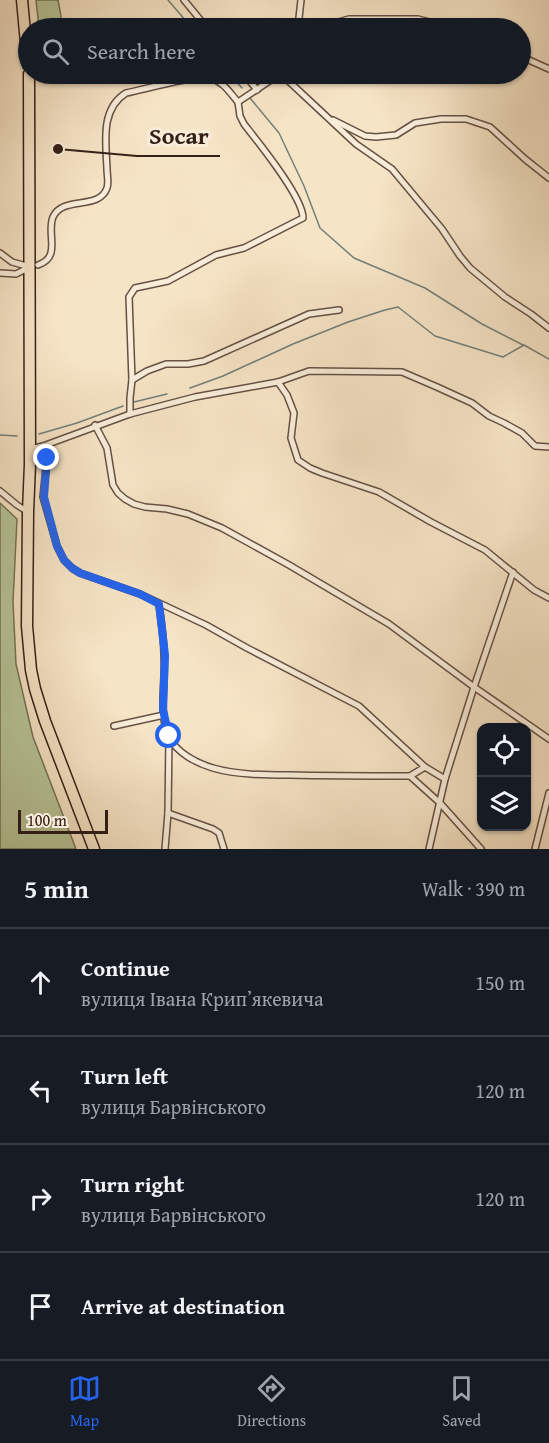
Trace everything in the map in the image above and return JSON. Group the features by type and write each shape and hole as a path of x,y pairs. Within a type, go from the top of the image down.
{"highway":[{"path":"22,0 24,18"},
{"path":"29,84 34,266 27,626 33,679 45,721 94,849"}],"street":[{"path":"184,0 199,18"},
{"path":"299,18 301,0"},
{"path":"531,61 549,69"},
{"path":"0,273 16,274 46,262 51,255 52,223 57,212 64,206 96,199 105,191 108,182 107,118 118,100 126,93 169,84"},
{"path":"130,414 132,380 129,297 135,288 168,281 216,255 244,248 303,218 300,206 282,174 244,124 238,102 222,84"},
{"path":"252,84 257,90"},
{"path":"238,102 266,84"},
{"path":"291,84 356,144 392,169 442,229 459,256 470,268 505,297 549,328"},
{"path":"326,117 365,136 376,137 396,135 415,123 441,119 466,119 490,127 549,178"},
{"path":"0,253 12,262 34,266"},
{"path":"132,380 166,364 204,361 309,314 339,310"},
{"path":"30,449 130,414 195,397 278,382 309,371 402,372 472,403 489,416 522,433 535,446 549,447"},
{"path":"278,382 287,395 294,414 291,438 298,460 322,474 378,492 485,550 534,590 549,598"},
{"path":"95,426 107,448 113,486 125,499 145,507 188,514 222,528 389,624 549,739"},
{"path":"43,446 47,458 44,497 57,546 64,560 72,568 80,573 140,594 206,625 359,706 425,767 446,779"},
{"path":"0,491 28,512"},
{"path":"429,849 446,779 513,572"},
{"path":"159,604 165,655 164,715 169,736 165,849"},
{"path":"114,726 164,715"},
{"path":"169,736 185,755 211,768 229,772 298,776 410,776 425,767"},
{"path":"410,776 440,803 481,849"},
{"path":"534,849 549,793"},
{"path":"168,813 213,829 219,833 224,849"}],"green space":[{"path":"36,0 58,0 61,18 38,18"},
{"path":"0,503 17,519 13,602 16,664 33,737 76,849 0,849"}],"waterway":[{"path":"168,0 183,18"},
{"path":"238,84 242,88"},
{"path":"250,98 279,133 304,186 320,228 354,258 425,288 482,324 523,345"},
{"path":"190,388 348,322 398,307 435,336 503,357 524,345 549,359"},
{"path":"134,402 167,394"},
{"path":"39,434 123,406"},
{"path":"0,435 17,436"}],"place":[{"name":"Socar","path":"58,149"}],"route":[{"path":"47,458 44,497 57,546 64,560 80,573 140,594 159,604 165,655 163,710 169,736"}]}
